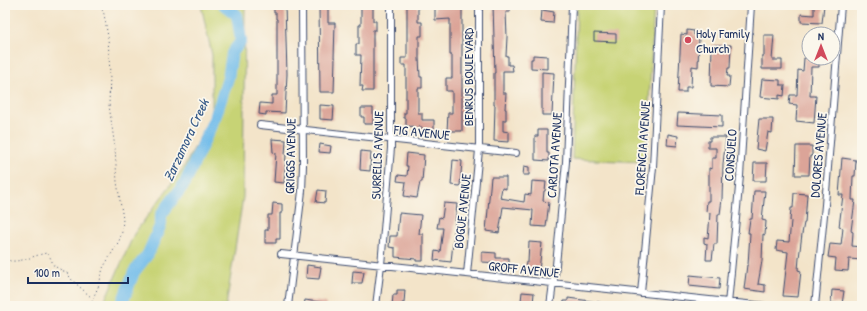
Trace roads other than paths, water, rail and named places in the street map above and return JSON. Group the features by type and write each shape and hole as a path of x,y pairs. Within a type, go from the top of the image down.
{"street":[{"name":"GRIGGS AVENUE","path":"288,306 302,191 302,5"},
{"name":"SURRELLS AVENUE","path":"376,306 390,159 391,5"},
{"name":"BENRUS BOULEVARD","path":"479,5 479,150"},
{"name":"CARLOTA AVENUE","path":"550,306 555,275 566,162 572,5"},
{"name":"FLORENCIA AVENUE","path":"641,293 652,168 661,5"},
{"name":"CONSUELO","path":"728,304 740,176 751,5"},
{"name":"DOLORES AVENUE","path":"815,306 825,205 841,5"},
{"name":"FIG AVENUE","path":"260,125 516,153"},
{"name":"BOGUE AVENUE","path":"467,274 479,150"},
{"name":"GROFF AVENUE","path":"281,254 553,283 728,304 765,306"}],"waterway":[{"name":"Zarzamora Creek","path":"121,306 134,272 148,254 161,224 161,215 185,183 216,115 228,78 232,53 241,41 237,15 224,5"}],"place":[{"name":"Holy Family Church","path":"688,40"}]}
